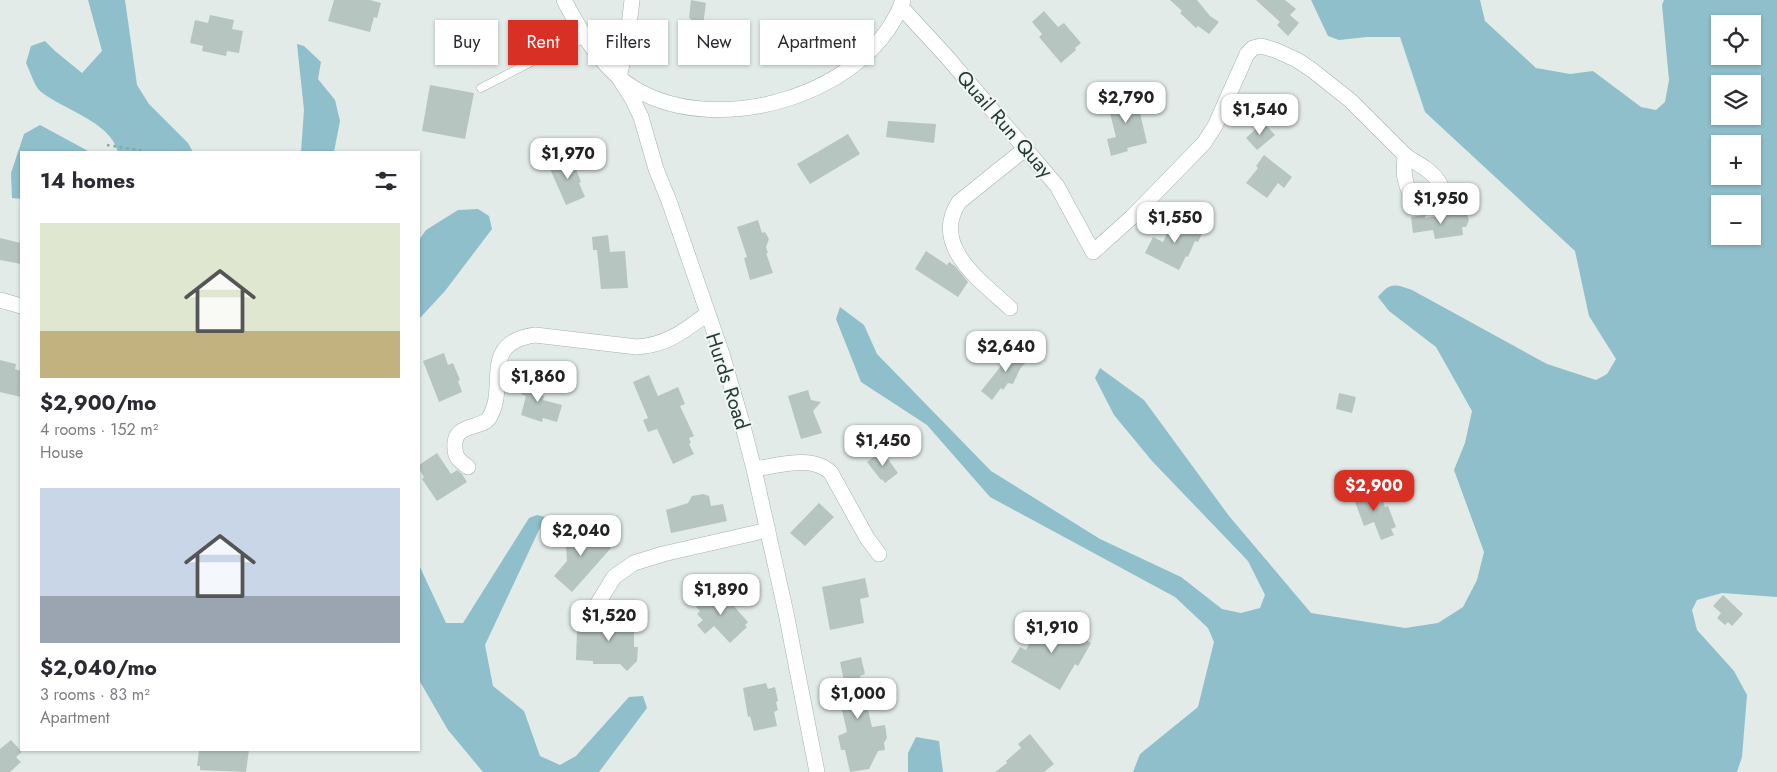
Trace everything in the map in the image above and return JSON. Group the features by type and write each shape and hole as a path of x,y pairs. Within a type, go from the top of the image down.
{"street":[{"path":"564,0 586,38 619,78 658,100 697,109 730,109 757,106 788,98 817,87 844,73 870,52 883,38 902,3"},
{"path":"619,78 628,35 632,0"},
{"name":"Quail Run Quay","path":"902,3 1057,186 1093,252 1132,217 1204,143 1215,126 1247,54 1253,48 1261,46 1275,50 1297,60 1312,70 1351,102 1405,155"},
{"name":"Hurds Road","path":"619,78 633,100 641,118 656,169 669,201 736,400 768,530 818,772"},
{"path":"1010,308 963,262 955,248 950,232 950,223 953,212 960,202 1025,148"},
{"path":"0,300 20,306"},
{"path":"468,467 460,462 456,455 454,447 456,438 461,431 485,422 489,418 497,386 497,366 502,354 515,341 535,335 637,347 649,346 663,343 707,314"},
{"path":"754,469 809,462 827,469 867,538 880,554"},
{"path":"592,613 614,577 634,563 663,554 768,530"}],"lane":[{"path":"481,88 541,57 586,38"}],"path":[{"path":"106,145 144,151"}],"water":[{"path":"88,0 125,0 137,85 149,104 188,143 192,151 118,151 106,132 96,124 40,91 26,63 31,46 45,41 82,73 102,51"},
{"path":"1311,0 1480,0 1485,21 1536,68 1570,74 1593,71 1641,107 1656,110 1665,102 1669,80 1662,5 1664,0 1777,0 1777,597 1722,593 1697,600 1692,610 1697,630 1734,671 1747,695 1742,757 1737,772 1133,772 1140,754 1198,707 1214,642 1208,628 1175,597 990,497 927,425 861,382 836,319 840,307 864,325 877,354 991,471 1100,539 1181,577 1222,609 1241,613 1260,608 1265,595 1248,561 1152,461 1114,415 1095,378 1100,368 1144,400 1229,516 1311,613 1405,628 1438,623 1463,607 1477,580 1484,552 1454,470 1465,443 1472,411 1436,347 1389,311 1378,297 1386,289 1393,286 1401,286 1412,290 1547,364 1596,380 1607,374 1616,359 1589,316 1575,251 1425,112 1400,37 1367,37 1339,40 1328,36"},
{"path":"297,44 304,46 321,62 318,79 335,100 340,121 334,151 301,151 304,110"},
{"path":"40,125 88,151 20,151 20,199 12,198 11,173 24,134"},
{"path":"478,209 489,216 492,229 445,291 420,318 420,239 426,230 458,210"},
{"path":"537,515 545,517 485,645 493,686 524,711 540,756 560,765 576,756 629,697 643,696 647,708 599,772 483,772 448,730 420,682 420,567 446,623 463,623 529,518"},
{"path":"916,737 939,741 943,772 908,772 908,753"}],"building":[{"path":"334,0 370,0 381,3 377,18 374,17 370,32 328,21"},
{"path":"691,0 706,3 704,20 691,20 689,18"},
{"path":"1170,0 1197,0 1210,16 1219,22 1209,34 1198,26 1196,28 1180,13 1182,11"},
{"path":"1256,0 1285,0 1296,9 1290,15 1299,23 1288,36 1277,25 1280,22"},
{"path":"1044,11 1058,27 1064,23 1081,43 1061,63 1039,37 1042,34 1032,22"},
{"path":"210,15 234,20 232,29 243,31 239,53 227,51 226,56 202,51 203,46 190,43 195,20 208,23"},
{"path":"430,85 474,93 465,139 422,131"},
{"path":"1132,91 1135,101 1137,100 1147,143 1127,148 1128,151 1111,156 1107,139 1116,137 1110,113 1113,112 1112,107 1114,106 1112,96"},
{"path":"888,121 936,124 934,143 886,137"},
{"path":"1263,122 1275,135 1257,150 1246,138"},
{"path":"848,134 860,154 810,184 797,164"},
{"path":"1264,155 1292,177 1284,188 1278,183 1267,198 1246,183 1258,168 1256,166"},
{"path":"571,156 585,197 566,205 550,169 553,167 552,164"},
{"path":"1466,212 1469,220 1466,227 1462,227 1463,235 1435,239 1433,230 1413,233 1411,217 1425,215 1425,218"},
{"path":"1174,218 1203,232 1198,242 1195,241 1188,257 1186,256 1179,270 1145,253 1153,237 1163,242"},
{"path":"758,220 762,233 765,232 769,239 766,247 768,253 766,253 773,273 750,280 744,258 747,257 737,227"},
{"path":"608,235 610,252 625,251 628,288 601,289 597,250 593,250 592,237"},
{"path":"0,238 20,243 20,264 0,260"},
{"path":"926,251 947,265 949,262 955,266 968,282 958,297 915,269"},
{"path":"1017,346 1030,357 1020,369 1013,384 1008,383 1003,390 1001,388 992,400 981,391"},
{"path":"444,353 448,365 453,363 460,380 458,381 462,392 439,402 423,361"},
{"path":"0,360 16,364 15,369 20,371 20,397 0,392"},
{"path":"527,375 542,380 538,394 544,396 543,400 562,405 557,422 543,418 542,422 521,415 526,396 521,394"},
{"path":"649,375 658,396 678,387 685,404 680,406 694,436 689,438 691,443 689,444 694,454 673,464 657,429 648,432 643,420 648,418 633,382"},
{"path":"808,390 811,400 821,402 813,411 822,433 801,439 788,396"},
{"path":"1339,393 1356,397 1352,413 1336,409"},
{"path":"882,451 898,473 885,483 867,462"},
{"path":"437,453 451,474 457,470 467,482 437,501 422,479 424,477 420,471 420,464"},
{"path":"1367,485 1373,501 1382,498 1385,507 1388,506 1396,527 1391,529 1394,535 1381,540 1374,522 1364,526 1351,491"},
{"path":"703,494 709,496 711,506 723,504 727,521 671,533 666,510 688,503 692,496"},
{"path":"819,503 834,517 805,546 790,533"},
{"path":"575,527 588,538 596,529 608,540 606,543 611,548 572,592 554,576 567,561 566,545 560,540 568,530 571,533"},
{"path":"865,578 869,597 860,599 864,623 830,630 822,587"},
{"path":"717,587 748,622 745,625 747,627 730,643 714,626 705,634 697,625 703,620 697,614 700,611 696,607"},
{"path":"1723,595 1743,614 1732,626 1728,622 1725,625 1717,618 1721,613 1713,606"},
{"path":"612,608 631,608 630,631 634,631 634,647 638,647 637,661 627,671 620,664 593,664 593,661 576,660 577,629 612,630"},
{"path":"1049,619 1091,643 1078,666 1075,664 1060,690 1011,662 1020,647 1026,650 1035,634 1039,636"},
{"path":"861,657 865,674 860,676 872,727 885,725 887,738 884,743 885,750 878,751 869,769 850,772 845,750 841,750 838,736 847,732 837,688 845,686 840,662"},
{"path":"766,683 768,689 775,687 778,710 774,712 777,726 754,731 750,716 748,717 743,688"},
{"path":"1030,734 1054,764 1044,772 995,772 1007,763 1006,761 1021,748 1018,744"},
{"path":"11,740 22,752 16,757 21,762 10,772 0,772 0,749"},
{"path":"199,751 249,751 246,772 200,770 200,766 197,766"}]}
